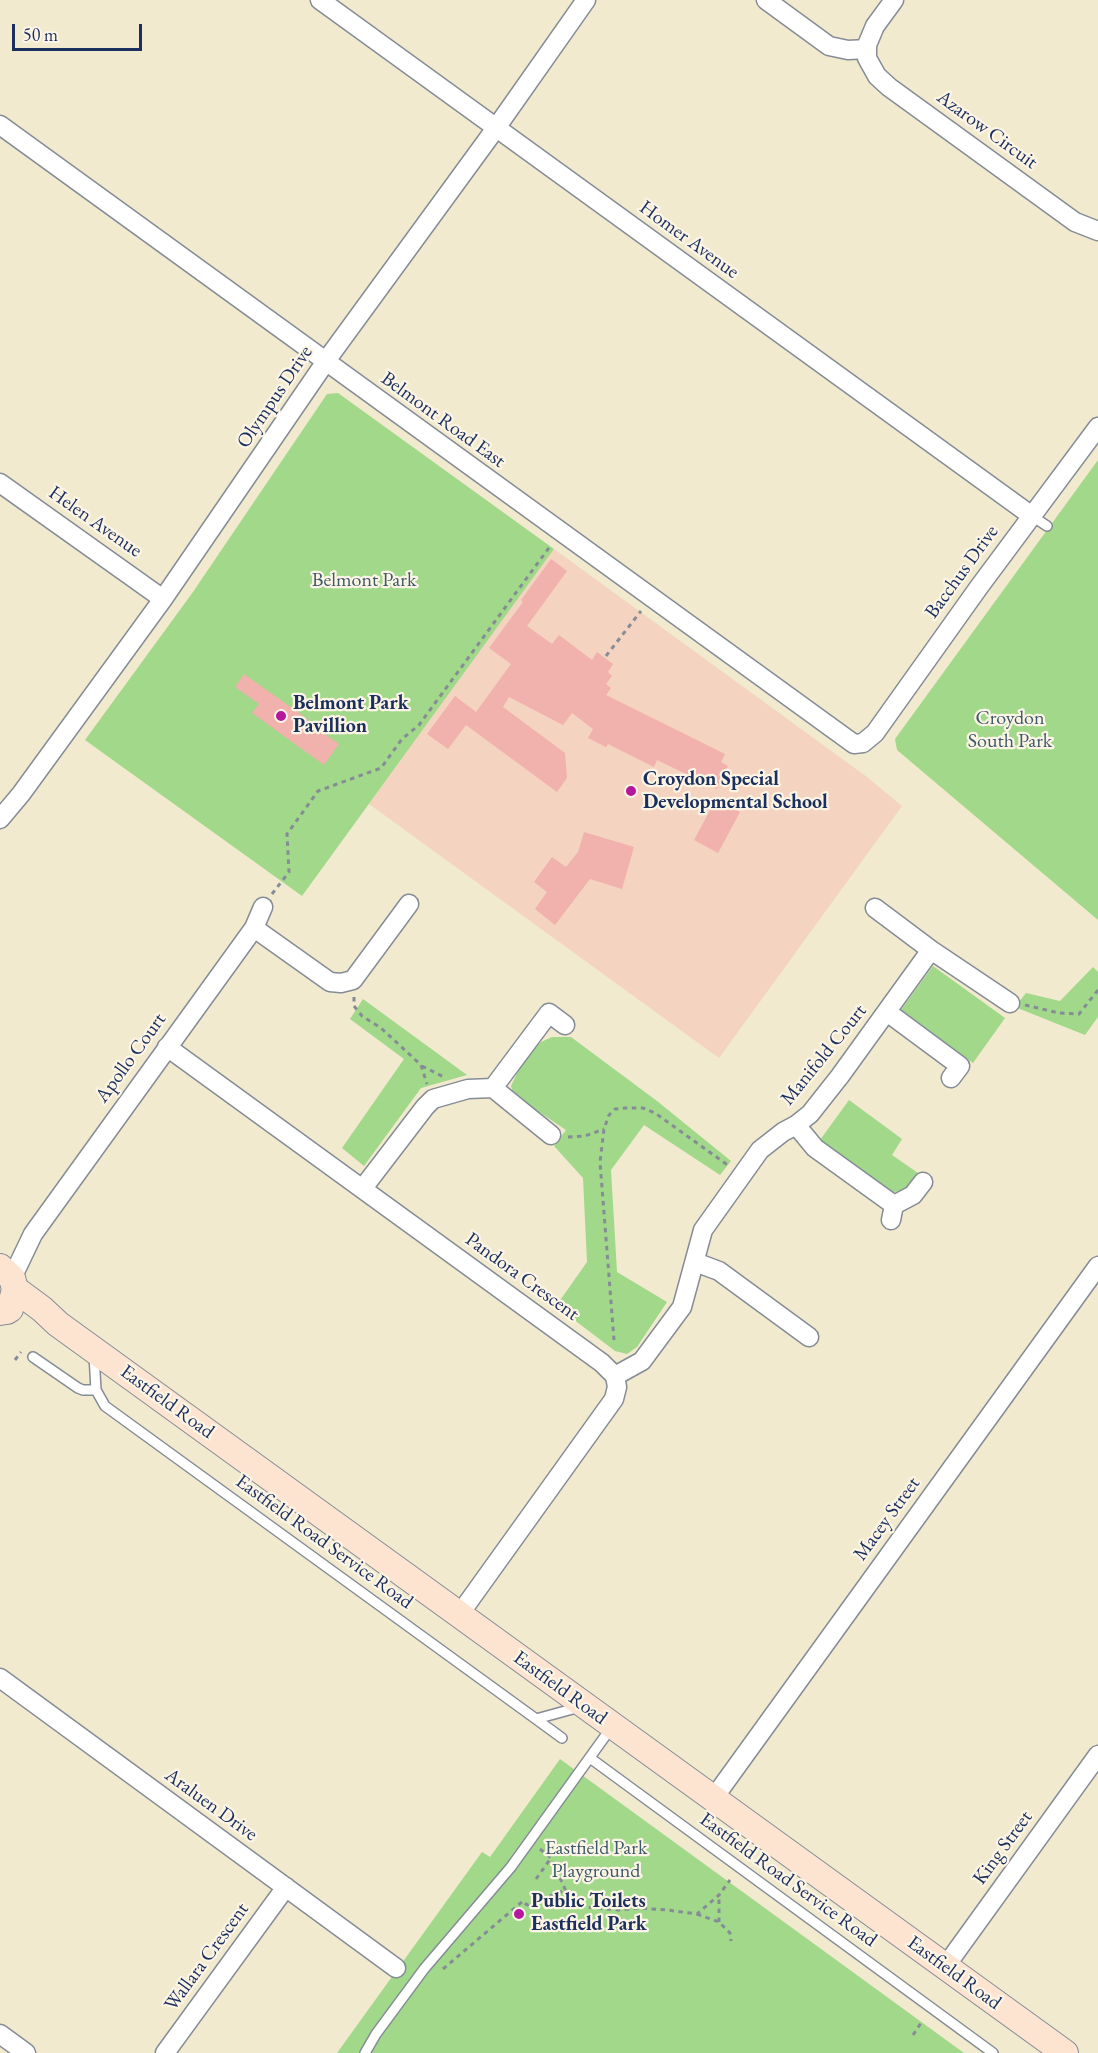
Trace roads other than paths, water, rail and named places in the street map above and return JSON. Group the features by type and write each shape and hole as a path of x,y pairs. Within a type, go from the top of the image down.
{"main road":[{"name":"Eastfield Road","path":"5,1294 42,1309 58,1324 1063,2052"}],"street":[{"name":"Homer Avenue","path":"320,0 1039,521"},
{"name":"Olympus Drive","path":"0,819 21,794 163,599 325,363 586,0"},
{"path":"766,0 830,46 848,50 867,49 870,36 894,0"},
{"name":"Azarow Circuit","path":"867,49 867,58 871,68 889,87 1075,222 1098,231"},
{"name":"Belmont Road East","path":"0,125 325,363 854,744 863,743"},
{"name":"Bacchus Drive","path":"863,743 875,733 1039,521 1098,427"},
{"name":"Helen Avenue","path":"0,483 163,599"},
{"path":"254,928 330,982 341,983 353,980 409,904"},
{"name":"Apollo Court","path":"5,1294 33,1234 254,928 263,907"},
{"path":"875,908 931,950 1010,1003"},
{"name":"Manifold Court","path":"615,1376 642,1361 682,1307 703,1230 760,1150 810,1114 931,950"},
{"name":"Manifold Court","path":"887,1012 960,1066 951,1078"},
{"path":"493,1088 549,1013 566,1025"},
{"name":"Pandora Crescent","path":"167,1047 602,1363 615,1376"},
{"path":"363,1188 433,1099 468,1089 493,1088 552,1137"},
{"name":"Manifold Court","path":"796,1125 815,1148 892,1212 913,1195 923,1182"},
{"path":"694,1262 719,1271 809,1337"},
{"name":"Macey Street","path":"712,1798 1098,1266"},
{"path":"459,1615 614,1399 617,1387 615,1376"},
{"name":"Araluen Drive","path":"0,1678 396,1968"},
{"name":"King Street","path":"945,1966 1098,1755"},
{"name":"Wallara Crescent","path":"165,2053 285,1887"},
{"path":"0,2034 26,2053"}],"lane":[{"path":"33,1357 78,1388 96,1389 94,1349"},
{"name":"Eastfield Road Service Road","path":"96,1389 105,1407 562,1738"},
{"path":"536,1719 585,1706"},
{"path":"365,2053 376,2034 423,1970 511,1867 612,1726"},
{"name":"Eastfield Road Service Road","path":"590,1758 993,2053"}],"place":[{"name":"Belmont Park Pavillion","path":"281,716"},
{"name":"Croydon Special Developmental School","path":"631,791"},
{"name":"Public Toilets Eastfield Park","path":"519,1914"}],"park label":[{"name":"Belmont Park","path":"364,581"},
{"name":"Croydon South Park","path":"1010,730"},
{"name":"Eastfield Park Playground","path":"596,1860"}]}
